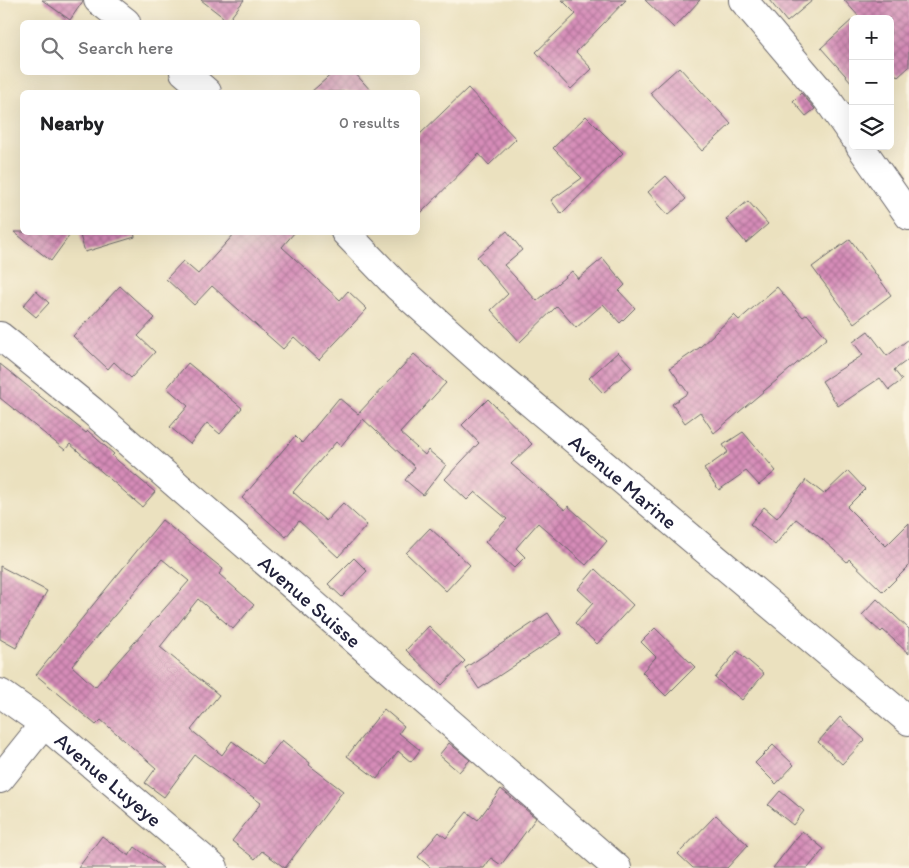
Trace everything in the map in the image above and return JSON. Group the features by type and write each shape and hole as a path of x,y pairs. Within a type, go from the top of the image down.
{"street":[{"path":"98,0 123,20"},
{"path":"743,0 827,99 849,130"},
{"path":"187,75 205,90"},
{"path":"863,150 909,216"},
{"name":"Avenue Marine","path":"348,235 398,287 489,368 909,721"},
{"name":"Avenue Suisse","path":"0,336 92,410 617,868"},
{"name":"Avenue Luyeye","path":"0,693 44,724 214,868"},
{"path":"0,779 44,724"}],"building":[{"path":"42,0 83,0 83,1 70,20"},
{"path":"201,0 244,0 229,20"},
{"path":"562,0 626,0 576,52 592,69 571,89 536,52 576,14"},
{"path":"645,0 700,0 674,28"},
{"path":"769,0 813,0 787,22"},
{"path":"844,0 909,0 909,67 898,77 894,72 894,15 857,15"},
{"path":"849,23 849,80 821,48"},
{"path":"679,67 731,124 702,151 650,93"},
{"path":"331,75 357,75 370,90 313,90"},
{"path":"468,88 516,139 489,165 479,154 420,214 420,134"},
{"path":"801,93 815,109 806,116 793,101"},
{"path":"586,116 623,153 561,214 551,200 582,178 553,148"},
{"path":"666,176 686,199 668,215 648,192"},
{"path":"748,201 768,224 746,243 726,219"},
{"path":"507,231 522,250 504,265 537,301 572,271 578,279 603,258 625,285 619,291 635,308 620,323 603,304 576,328 557,306 520,342 491,310 508,294 477,257"},
{"path":"14,232 20,232 20,235 70,235 51,261"},
{"path":"80,235 135,235 135,237 85,252"},
{"path":"233,235 292,235 282,247 340,300 348,291 367,309 319,360 294,337 283,349 212,286 194,305 166,279 183,261 198,274"},
{"path":"850,239 891,295 854,323 812,267"},
{"path":"120,286 155,318 138,336 155,352 131,378 114,362 108,369 73,336"},
{"path":"777,287 803,317 807,314 827,338 714,433 700,412 685,423 672,404 688,393 670,368 699,348 734,315 739,320"},
{"path":"36,291 49,303 36,317 23,306"},
{"path":"868,331 887,356 909,339 909,359 894,370 902,380 889,390 880,378 838,406 822,381 863,355 853,342"},
{"path":"618,352 632,367 603,393 589,378"},
{"path":"414,354 446,383 400,433 425,455 428,450 446,465 423,495 405,480 415,467 363,419 341,446 336,442 293,492 326,521 343,503 367,525 338,557 299,521 286,537 242,498 295,436 302,443 339,398 358,414"},
{"path":"188,363 242,408 220,434 207,423 190,444 170,427 188,406 167,388"},
{"path":"0,364 86,433 88,431 114,454 112,456 155,492 142,507 70,444 65,450 0,398"},
{"path":"488,399 532,444 511,464 565,510 568,506 607,541 586,565 538,523 516,548 525,557 514,568 485,542 507,519 475,492 467,500 445,479 479,443 462,425"},
{"path":"743,432 776,471 759,485 746,471 719,490 704,469 728,452 723,445"},
{"path":"848,471 865,489 847,507 886,546 909,523 909,566 883,592 849,559 847,562 796,519 775,545 750,524 764,507 777,518 806,480 824,494"},
{"path":"162,520 223,569 219,574 254,605 233,629 198,599 160,647 219,695 191,730 222,755 232,741 263,764 282,740 310,763 309,765 343,791 285,868 262,851 255,859 232,841 261,803 195,755 164,797 145,783 156,768 101,720 96,725 36,675","holes":["162,559 189,581 95,687 72,666"]},
{"path":"430,528 470,565 446,591 406,553"},
{"path":"354,558 367,571 342,597 328,584"},
{"path":"0,566 47,591 16,648 0,639"},
{"path":"595,569 633,605 597,644 575,623 593,603 578,589"},
{"path":"877,599 909,629 909,654 883,630 881,632 862,615"},
{"path":"548,613 562,634 479,689 465,668"},
{"path":"429,626 465,661 442,685 406,650"},
{"path":"655,628 695,667 666,696 642,672 656,657 641,642"},
{"path":"737,651 764,674 742,700 715,678"},
{"path":"384,709 404,726 399,733 420,750 411,762 398,751 377,779 347,756"},
{"path":"840,717 865,740 842,764 818,742"},
{"path":"449,743 470,760 459,772 439,755"},
{"path":"773,745 794,765 776,784 755,763"},
{"path":"501,789 536,818 501,865 491,858 484,868 431,868 418,857 439,832 446,838 467,812 478,820"},
{"path":"780,791 804,811 793,825 768,805"},
{"path":"716,815 748,845 727,868 693,868 678,854"},
{"path":"802,831 824,849 808,868 773,868"},
{"path":"102,836 129,856 135,847 163,868 78,868"}]}
